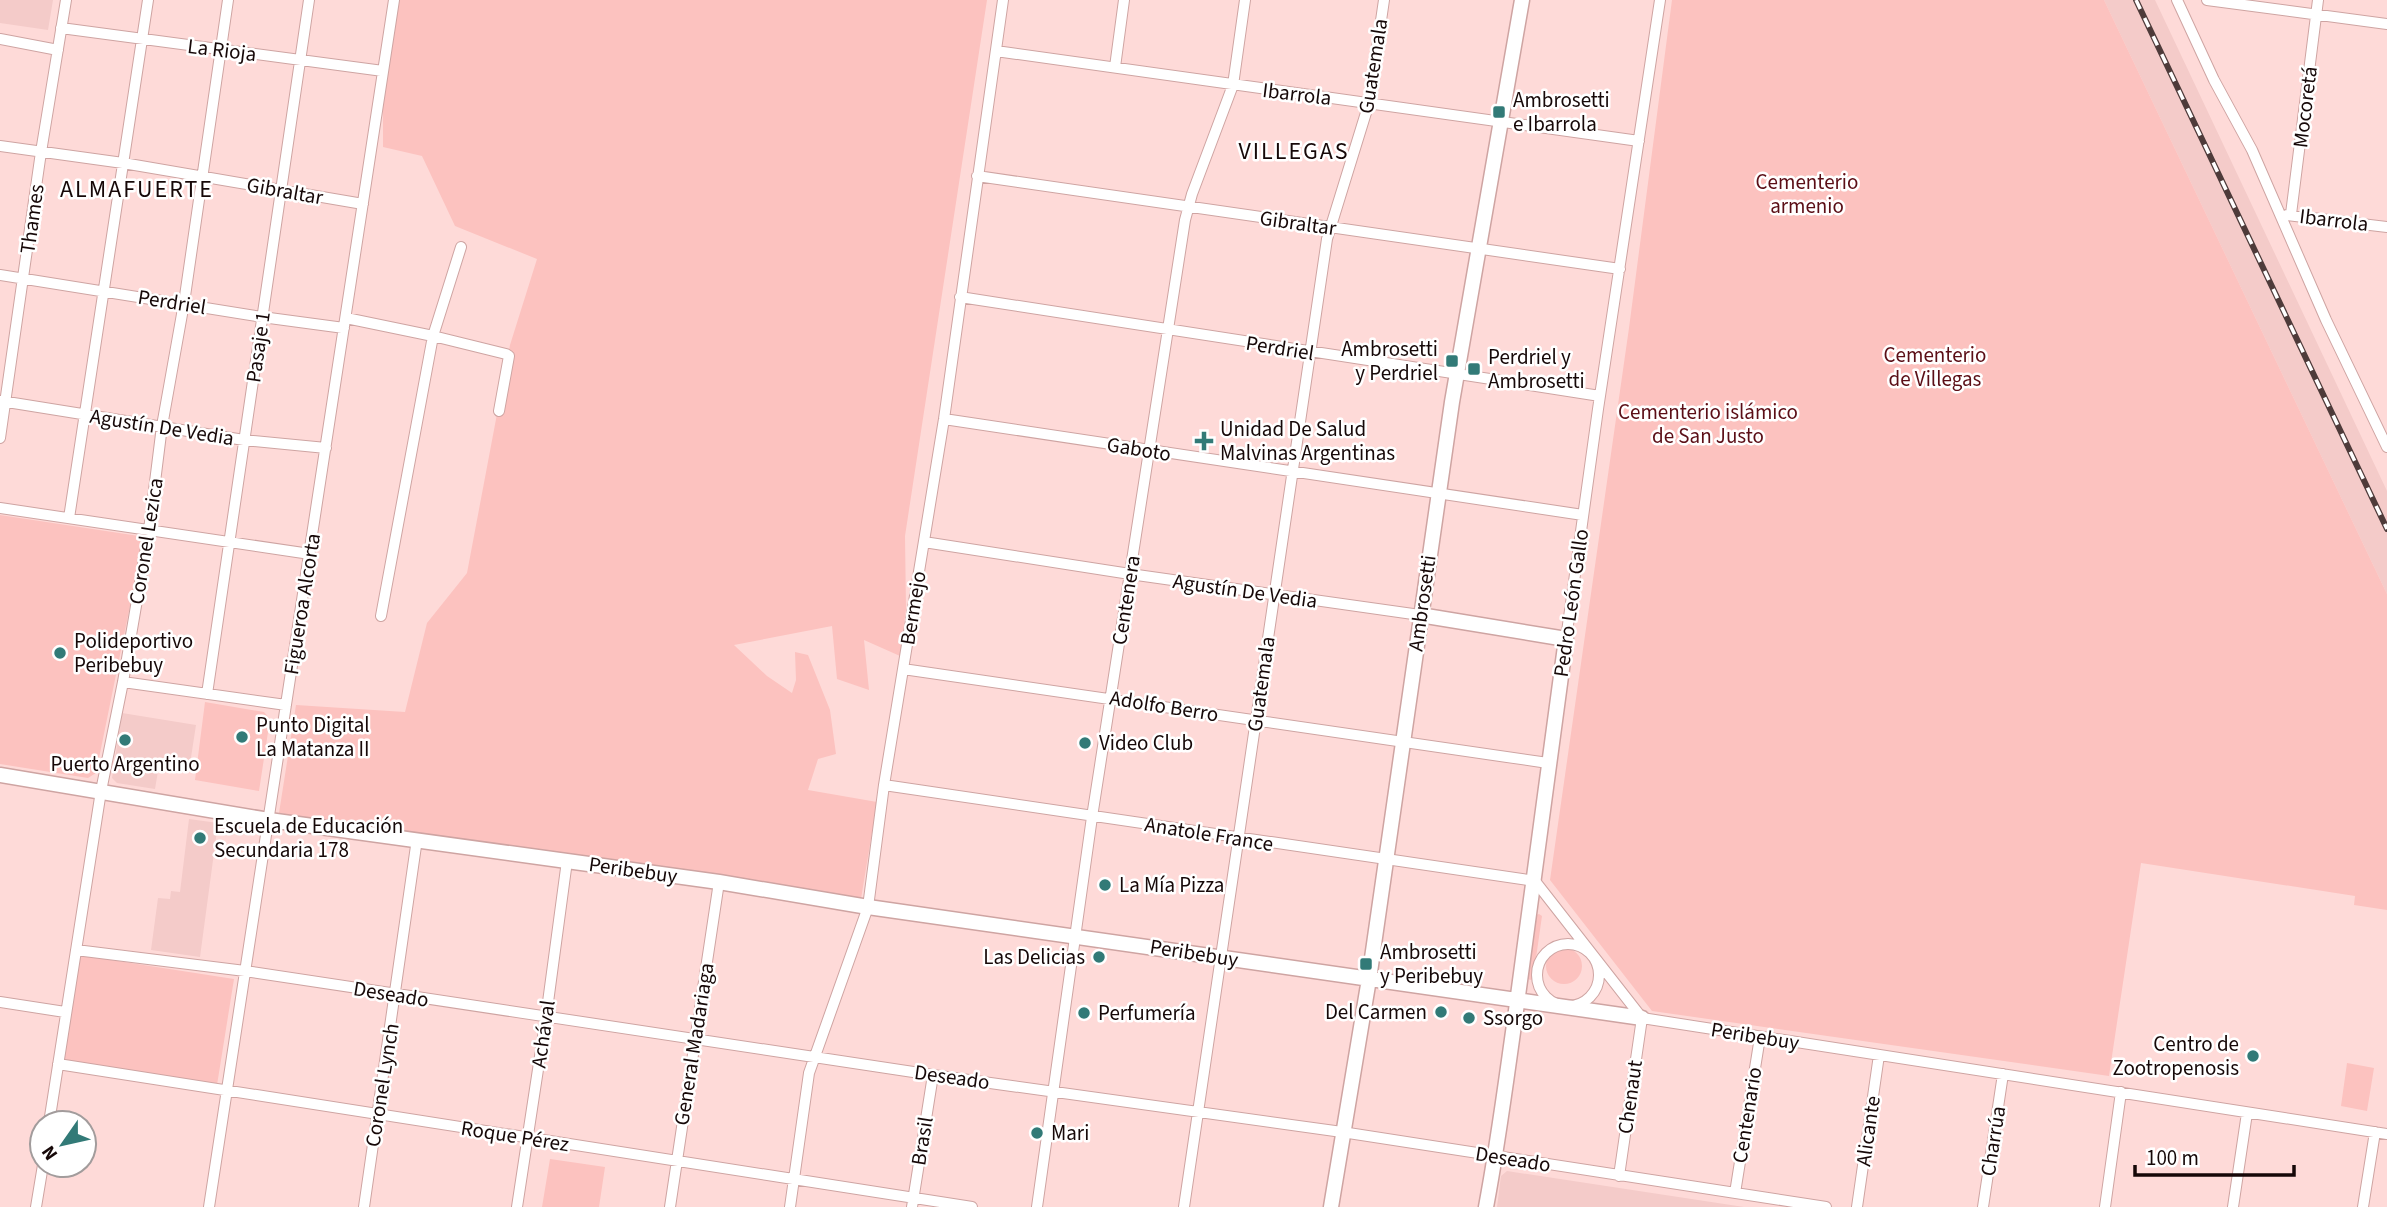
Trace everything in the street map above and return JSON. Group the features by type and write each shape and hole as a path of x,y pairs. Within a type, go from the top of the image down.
{"street":[{"name":"Thames","path":"0,438 3,402 66,0"},
{"path":"69,518 148,0"},
{"name":"Coronel Lezica","path":"51,1109 101,791 149,530 162,426 184,303 228,0"},
{"name":"Pasaje 1","path":"207,694 309,0"},
{"name":"Figueroa Alcorta","path":"209,1207 394,0"},
{"name":"Bermejo","path":"790,1207 809,1073 868,907 884,785 943,419 1003,0"},
{"path":"1115,67 1124,0"},
{"name":"Centenera","path":"1037,1207 1092,817 1187,207 1233,85 1245,0"},
{"name":"Guatemala","path":"1184,1207 1309,352 1330,227 1369,103 1384,0"},
{"name":"Ambrosetti","path":"1331,1207 1368,979 1438,492 1503,124 1522,0"},
{"name":"Pedro León Gallo","path":"1486,1207 1496,1157 1535,881 1548,763 1600,396 1660,0"},
{"path":"2207,0 2387,24"},
{"name":"Mocoretá","path":"2287,215 2318,0"},
{"path":"2179,1 2214,80 2287,215 2326,320 2385,436 2387,447"},
{"name":"La Rioja","path":"61,28 383,71"},
{"path":"0,39 58,50"},
{"name":"Ibarrola","path":"996,51 1639,141"},
{"name":"Gibraltar","path":"0,146 123,163 363,204"},
{"name":"Gibraltar","path":"977,176 1619,269"},
{"name":"Ibarrola","path":"2287,215 2387,227"},
{"path":"382,616 433,336 461,247"},
{"name":"Perdriel","path":"0,275 262,317 345,323 433,336 506,354 509,361 499,411"},
{"name":"Perdriel","path":"960,297 1600,396"},
{"name":"Agustín De Vedia","path":"3,402 244,440 326,448"},
{"name":"Gaboto","path":"943,419 1583,515"},
{"path":"0,508 310,554"},
{"name":"Agustín De Vedia","path":"924,542 1566,639"},
{"name":"Adolfo Berro","path":"903,669 1548,763"},
{"path":"123,682 286,705"},
{"name":"Peribebuy","path":"0,775 268,820 719,882 868,907 1642,1018 2387,1134"},
{"name":"Anatole France","path":"884,785 1535,881"},
{"name":"Coronel Lynch","path":"363,1207 417,839"},
{"name":"Achával","path":"517,1207 567,861"},
{"path":"1535,881 1642,1018"},
{"name":"General Madariaga","path":"670,1207 719,882"},
{"path":"1565,944 1576,945 1593,957 1600,976 1594,994 1578,1005 1558,1006 1543,994 1537,973 1546,953 1565,944"},
{"name":"Deseado","path":"76,950 245,971 933,1075 1342,1132 1826,1207"},
{"path":"0,1002 65,1012"},
{"name":"Chenaut","path":"1619,1175 1642,1018"},
{"name":"Centenario","path":"1735,1193 1760,1037"},
{"name":"Alicante","path":"1857,1207 1879,1055"},
{"name":"Roque Pérez","path":"58,1064 793,1181 913,1203 972,1207"},
{"name":"Charrúa","path":"1983,1207 2003,1074"},
{"name":"Brasil","path":"913,1203 933,1075"},
{"path":"2105,1207 2120,1092"},
{"path":"2233,1207 2247,1113"},
{"path":"2363,1207 2375,1132"},
{"path":"36,1207 41,1179"}],"shaded area":[{"path":"0,0 53,0 48,30 0,23"},
{"path":"2104,0 2155,0 2387,491 2387,594"},
{"path":"122,713 196,725 190,764 160,759 155,789 117,783 112,778"},
{"path":"189,819 218,823 200,957 151,950 158,898 170,899 171,891 180,892"},
{"path":"1507,1171 1744,1207 1497,1207 1501,1176"}],"green space":[{"path":"394,0 987,0 905,536 906,609 900,656 864,640 869,690 837,679 832,626 734,645 767,676 792,693 796,680 795,652 808,655 830,710 836,754 818,759 808,790 877,802 861,899 708,873 510,849 279,813 296,705 405,712 427,623 467,573 510,345 537,259 455,226 422,156 383,147 383,71"},
{"name":"Cementerio de Villegas","path":"1672,0 2104,0 2387,594 2387,910 2354,905 2355,896 2141,863 2109,1076 1652,1011 1550,880 1629,328"},
{"name":"Polideportivo Peribebuy","path":"0,515 139,536 143,542 96,773 88,778 0,764"},
{"path":"205,702 264,712 270,719 259,791 195,780"},
{"path":"1536,915 1542,916 1533,979 1530,980 1527,978"},
{"path":"1564,948 1577,953 1582,966 1577,979 1564,984 1551,979 1546,966 1551,953"},
{"path":"79,955 234,979 217,1085 63,1061"},
{"path":"2347,1063 2374,1068 2367,1111 2341,1106"},
{"path":"550,1159 605,1167 599,1207 542,1207"}],"railway":[{"path":"2136,0 2387,529"}],"place":[{"name":"Ambrosetti e Ibarrola","path":"1499,112"},
{"name":"Ambrosetti y Perdriel","path":"1452,361"},
{"name":"Perdriel y Ambrosetti","path":"1474,369"},
{"name":"Unidad De Salud Malvinas Argentinas","path":"1204,441"},
{"name":"Polideportivo Peribebuy","path":"60,653"},
{"name":"Punto Digital La Matanza II","path":"242,737"},
{"name":"Puerto Argentino","path":"125,740"},
{"name":"Video Club","path":"1085,743"},
{"name":"Escuela de Educación Secundaria 178","path":"200,838"},
{"name":"La Mía Pizza","path":"1105,885"},
{"name":"Las Delicias","path":"1099,957"},
{"name":"Ambrosetti y Peribebuy","path":"1366,964"},
{"name":"Del Carmen","path":"1441,1012"},
{"name":"Perfumería","path":"1084,1013"},
{"name":"Ssorgo","path":"1469,1018"},
{"name":"Centro de Zootropenosis","path":"2253,1056"},
{"name":"Mari","path":"1037,1133"}],"district":[{"name":"VILLEGAS","path":"1294,151"},
{"name":"ALMAFUERTE","path":"137,189"}],"park label":[{"name":"Cementerio armenio","path":"1807,194"},
{"name":"Cementerio islámico de San Justo","path":"1708,424"}]}
